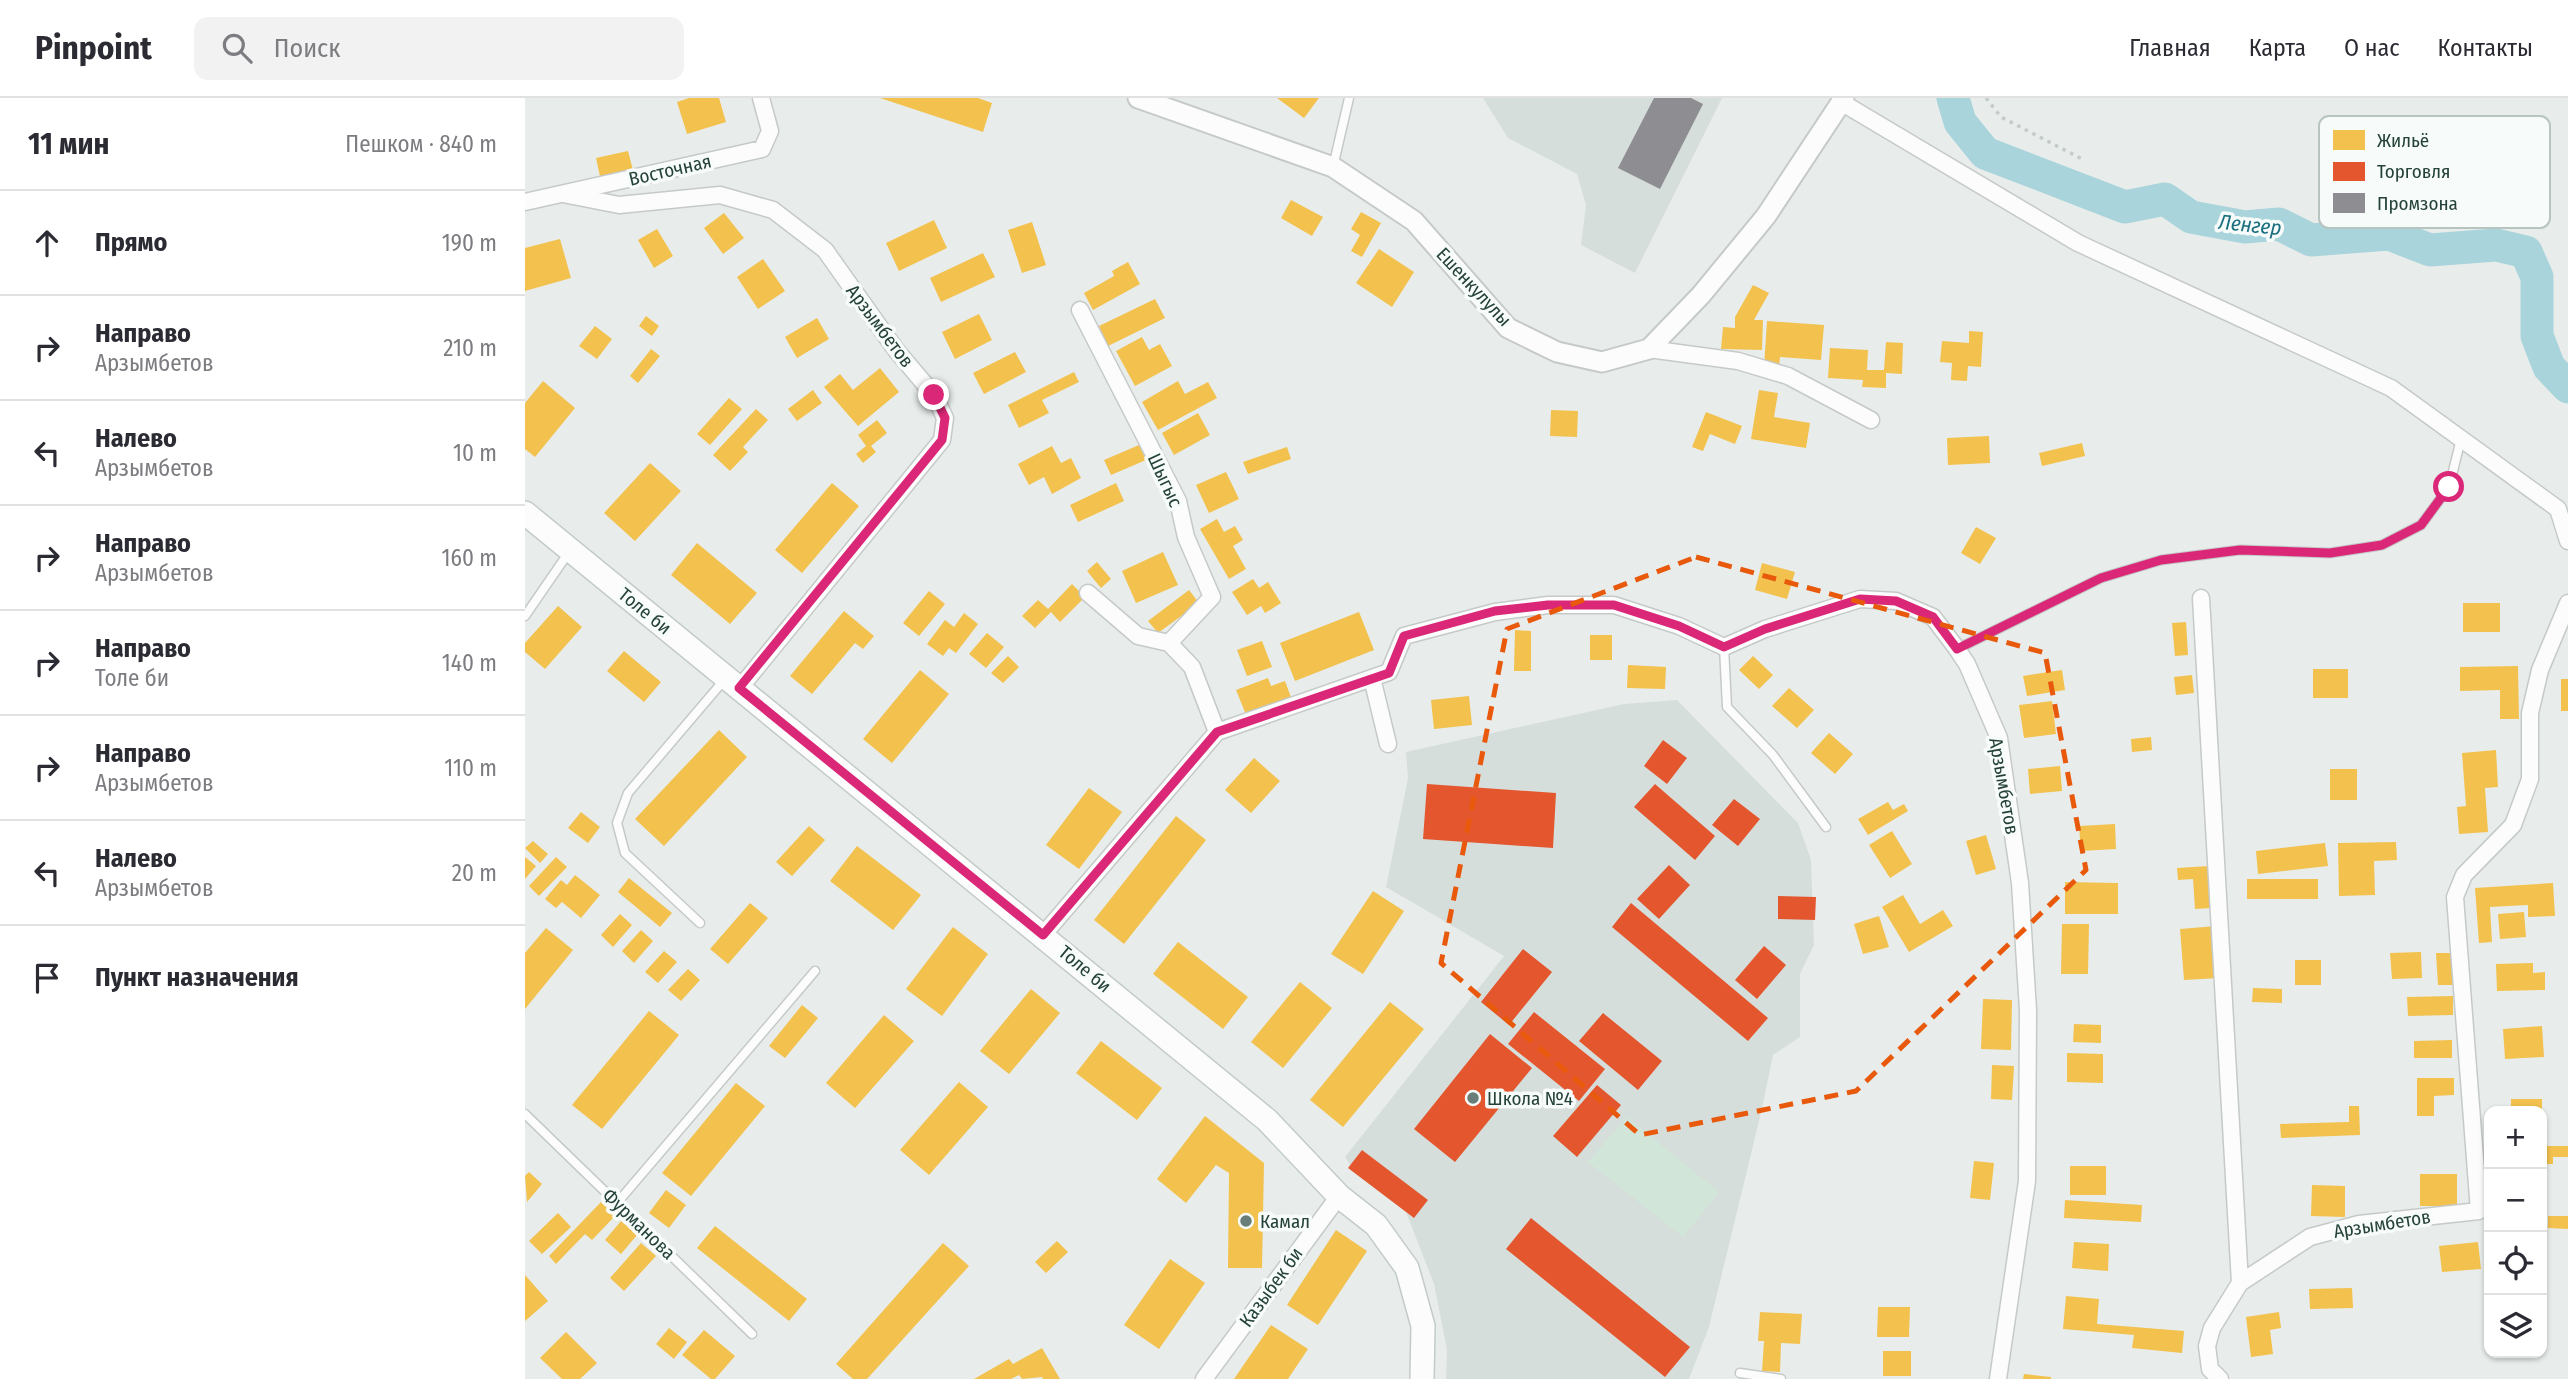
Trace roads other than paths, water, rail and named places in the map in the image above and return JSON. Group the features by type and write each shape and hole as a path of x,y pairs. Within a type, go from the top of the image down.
{"main road":[{"name":"Толе би","path":"525,513 1267,1120 1339,1196 1376,1225 1407,1268 1423,1326 1422,1379"}],"street":[{"name":"Восточная","path":"525,202 762,149 770,131 761,98"},
{"name":"Ешенкулулы","path":"1138,98 1333,167 1414,220 1508,328 1557,352 1602,362 1649,349"},
{"path":"1649,349 1701,295 1766,216 1842,100 2078,243 2391,388 2558,509 2568,541"},
{"name":"Арзымбетов","path":"563,194 619,205 720,195 773,210 825,250 896,350 934,395 945,418 942,440 733,683"},
{"name":"Шыгыс","path":"1080,310 1178,501 1186,537 1212,597 1169,643"},
{"path":"1649,349 1738,361 1788,376 1871,421"},
{"path":"1088,593 1138,636 1169,643 1192,667 1217,732"},
{"path":"2201,598 2240,1283"},
{"name":"Арзымбетов","path":"1724,647 1765,629 1860,599 1896,601 1933,617 1967,664 1999,738 2020,883 2028,1010 2027,1181 1998,1379"},
{"name":"Арзымбетов","path":"2220,1379 2210,1369 2207,1346 2212,1328 2240,1283 2310,1237 2359,1224 2479,1211 2455,898 2464,874 2513,825 2530,779 2530,713 2540,670 2568,603"},
{"path":"1043,935 1217,732 1389,673 1404,636 1495,611 1548,605 1614,605 1679,626 1724,647"},
{"path":"1372,678 1388,744"},
{"name":"Казыбек би","path":"1204,1379 1339,1196"}],"lane":[{"path":"1333,167 1349,98"},
{"path":"1957,649 2101,578 2161,560 2240,550 2330,553 2382,545 2421,525 2449,487 2461,439"},
{"path":"525,616 571,550"},
{"path":"1724,647 1727,707 1773,755 1826,827"},
{"path":"700,923 625,853 617,823 628,793 733,683"},
{"path":"617,1203 815,971"},
{"name":"Фурманова","path":"525,1114 752,1334"},
{"path":"1740,1373 1781,1379"}],"waterway":[{"name":"Ленгер","path":"1953,98 1960,122 1985,153 2125,207 2165,199 2191,217 2245,227 2279,224 2311,240 2389,234 2430,250 2496,245 2526,252 2537,277 2537,336 2549,367 2568,387"}],"place":[{"name":"Школа №4","path":"1473,1098"},
{"name":"Камал","path":"1246,1221"}]}
